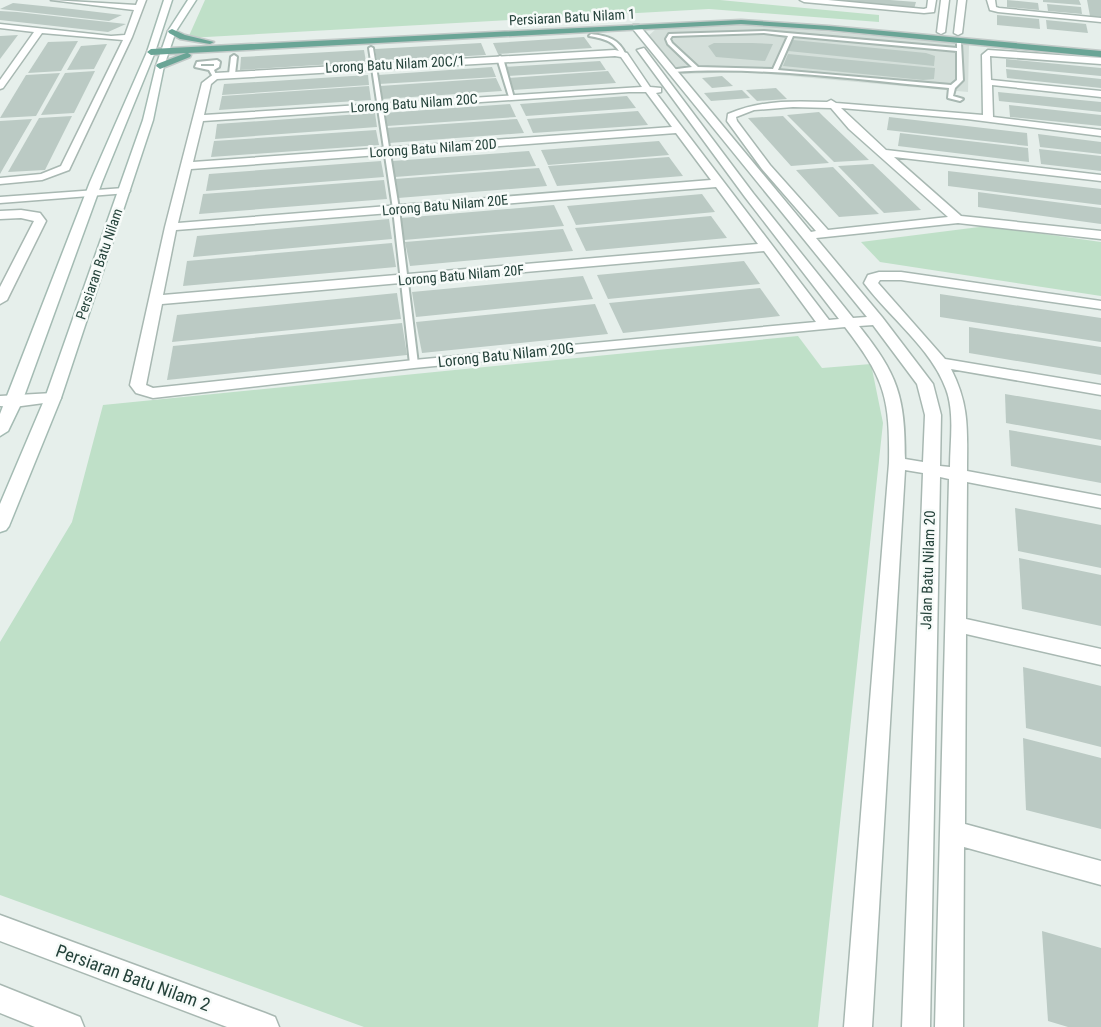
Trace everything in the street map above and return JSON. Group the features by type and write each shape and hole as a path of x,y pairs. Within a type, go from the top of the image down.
{"main road":[{"name":"Persiaran Batu Nilam 1","path":"152,49 210,42 762,16 952,35"},
{"path":"584,24 634,31 670,20"},
{"name":"Persiaran Batu Nilam 1","path":"166,48 203,50 634,31 660,26 747,22 1101,46"},
{"path":"172,31 183,37 210,42"},
{"path":"952,35 1101,54"},
{"path":"160,66 176,58 203,50"}],"street":[{"path":"0,181 37,179 53,175 65,168 128,37 141,4 55,0"},
{"name":"Persiaran Batu Nilam","path":"0,431 7,401 152,49 168,0"},
{"name":"Persiaran Batu Nilam","path":"0,526 53,398 148,120 160,66 172,31 192,0"},
{"path":"804,0 924,11 931,10 932,0"},
{"path":"945,0 952,35"},
{"path":"952,35 962,0"},
{"path":"991,0 993,8 1101,20"},
{"path":"0,26 111,38 128,37"},
{"path":"0,86 40,30"},
{"name":"Jalan Batu Nilam 20","path":"634,31 661,84 849,322 884,370 895,393 897,463 858,1027"},
{"path":"988,120 986,55 991,52 1101,61"},
{"path":"622,54 661,84 679,130 825,324"},
{"name":"Lorong Batu Nilam 20C/1","path":"138,385 171,227 207,83 213,72 232,74 500,58 622,54"},
{"path":"986,82 1101,94"},
{"name":"Jalan Batu Nilam 20","path":"661,84 702,108 755,175 809,235 877,320 924,384 933,415 916,1027"},
{"name":"Lorong Batu Nilam 20C","path":"199,118 629,89 661,84"},
{"path":"824,233 766,167 732,121 731,116 734,112 741,109 803,103 831,104 1101,133"},
{"path":"831,104 958,219"},
{"name":"Lorong Batu Nilam 20D","path":"186,166 679,130"},
{"path":"883,153 1101,178"},
{"name":"Jalan Batu Nilam 20","path":"749,195 764,195 752,179 755,175"},
{"name":"Lorong Batu Nilam 20E","path":"171,227 718,183"},
{"path":"0,189 95,188 124,191"},
{"path":"0,200 95,188"},
{"path":"0,215 21,214 36,216 40,220 0,300"},
{"path":"809,235 958,219 1101,235"},
{"name":"Lorong Batu Nilam 20F","path":"156,300 766,247"},
{"path":"949,1027 959,416 954,390 940,363 871,283 873,278 879,276 901,276 1101,305"},
{"name":"Lorong Batu Nilam 20G","path":"138,385 141,390 153,393 414,364 877,320"},
{"path":"940,363 1101,390"},
{"path":"7,401 53,398"},
{"path":"897,463 1101,502"},
{"path":"955,624 1101,657"},
{"path":"952,832 1101,873"},
{"name":"Persiaran Batu Nilam 2","path":"0,928 265,1027"},
{"path":"0,999 70,1027"}],"lane":[{"path":"696,68 670,44 668,39 671,35 741,31 959,50"},
{"path":"594,32 615,40 622,54"},
{"path":"775,70 791,34"},
{"path":"952,35 959,50 960,80 952,87 950,98 960,99"},
{"path":"371,48 396,209 414,364"},
{"path":"232,74 234,57"},
{"path":"500,58 512,97"},
{"path":"661,84 696,68 775,70 952,87"}],"shaded area":[{"path":"749,25 969,44 968,92 744,72 683,74 647,37 656,29"}],"green space":[{"path":"205,0 720,0 879,15 879,22 709,9 188,38"},
{"path":"987,226 1101,242 1101,296 880,262 861,242"},
{"path":"798,336 822,368 871,364 883,423 818,1027 364,1027 0,895 0,642 72,522 103,405"}],"building":[{"path":"839,0 890,0 916,2 914,9"},
{"path":"1007,0 1038,3 1039,10 1007,7"},
{"path":"1043,0 1079,0 1081,5 1043,2"},
{"path":"1087,0 1101,0 1101,17 1090,16"},
{"path":"13,3 122,15 109,21 0,9"},
{"path":"1047,4 1081,7 1082,14 1048,11"},
{"path":"0,11 126,24 108,32 0,20"},
{"path":"997,15 1039,19 1040,29 997,25"},
{"path":"1046,20 1086,24 1088,33 1047,29"},
{"path":"18,35 0,59 0,36"},
{"path":"584,37 592,48 498,54 493,43"},
{"path":"793,40 926,53 935,56 934,66 788,51"},
{"path":"78,41 61,71 28,73 48,42"},
{"path":"481,43 486,55 377,61 375,49"},
{"path":"714,43 773,44 765,61 716,57 708,46"},
{"path":"107,44 94,69 67,70 81,46"},
{"path":"364,50 366,62 240,70 241,57"},
{"path":"788,54 935,68 934,79 923,80 783,66"},
{"path":"1006,59 1101,68 1101,76 1006,67"},
{"path":"600,61 606,70 508,76 503,67"},
{"path":"492,67 496,77 379,84 378,75"},
{"path":"1006,69 1101,79 1101,88 1007,78"},
{"path":"95,71 74,113 41,115 65,73"},
{"path":"608,71 616,83 513,90 507,78"},
{"path":"60,73 36,116 0,118 26,75"},
{"path":"368,75 369,85 222,95 224,84"},
{"path":"722,76 733,86 712,88 702,78"},
{"path":"496,78 502,91 382,99 380,86"},
{"path":"369,86 371,100 219,110 222,96"},
{"path":"776,88 787,99 757,101 746,90"},
{"path":"742,90 750,98 711,101 704,93"},
{"path":"998,92 1101,102 1101,112 999,101"},
{"path":"627,96 636,108 526,116 520,104"},
{"path":"510,104 516,117 387,126 384,113"},
{"path":"1009,105 1101,115 1101,126 1010,117"},
{"path":"638,111 648,125 533,133 527,119"},
{"path":"819,112 869,160 834,162 787,115"},
{"path":"375,113 377,127 215,139 217,124"},
{"path":"72,116 45,170 8,172 39,118"},
{"path":"783,116 829,163 791,166 748,118"},
{"path":"889,117 1027,133 1028,146 887,130"},
{"path":"32,119 4,167 0,174 0,121"},
{"path":"517,119 524,133 389,143 386,128"},
{"path":"376,130 379,145 211,157 214,141"},
{"path":"900,133 1028,148 1029,162 898,146"},
{"path":"1038,134 1101,142 1101,154 1040,147"},
{"path":"659,141 669,155 548,165 541,150"},
{"path":"1039,149 1101,156 1101,171 1041,164"},
{"path":"529,151 536,166 395,177 392,161"},
{"path":"669,157 683,176 557,186 548,166"},
{"path":"381,161 384,177 206,191 209,174"},
{"path":"873,164 921,210 884,213 838,166"},
{"path":"833,167 879,214 839,217 796,170"},
{"path":"539,168 547,186 398,198 395,179"},
{"path":"948,171 1101,189 1101,205 948,186"},
{"path":"384,180 387,199 199,214 203,194"},
{"path":"978,192 1101,208 1101,224 978,207"},
{"path":"702,194 715,212 576,225 567,206"},
{"path":"554,205 564,226 404,240 401,218"},
{"path":"711,216 727,238 586,251 575,228"},
{"path":"389,219 392,239 193,257 197,236"},
{"path":"563,229 573,251 410,266 405,242"},
{"path":"392,243 396,267 183,286 187,261"},
{"path":"744,261 760,284 608,299 597,275"},
{"path":"583,276 593,299 416,317 412,292"},
{"path":"760,288 780,316 623,333 609,303"},
{"path":"397,293 401,319 172,342 177,315"},
{"path":"940,294 1101,318 1101,342 940,317"},
{"path":"595,304 608,334 422,353 416,322"},
{"path":"402,323 407,355 167,380 173,346"},
{"path":"969,327 1101,347 1101,375 969,353"},
{"path":"1005,394 1101,410 1101,440 1006,423"},
{"path":"1009,430 1101,446 1101,483 1011,466"},
{"path":"1015,508 1101,525 1101,568 1018,551"},
{"path":"1019,558 1101,575 1101,626 1022,609"},
{"path":"1023,667 1101,686 1101,747 1026,728"},
{"path":"1023,738 1101,758 1101,829 1026,810"},
{"path":"1042,931 1101,948 1101,1027 1068,1027 1048,1021"}]}
